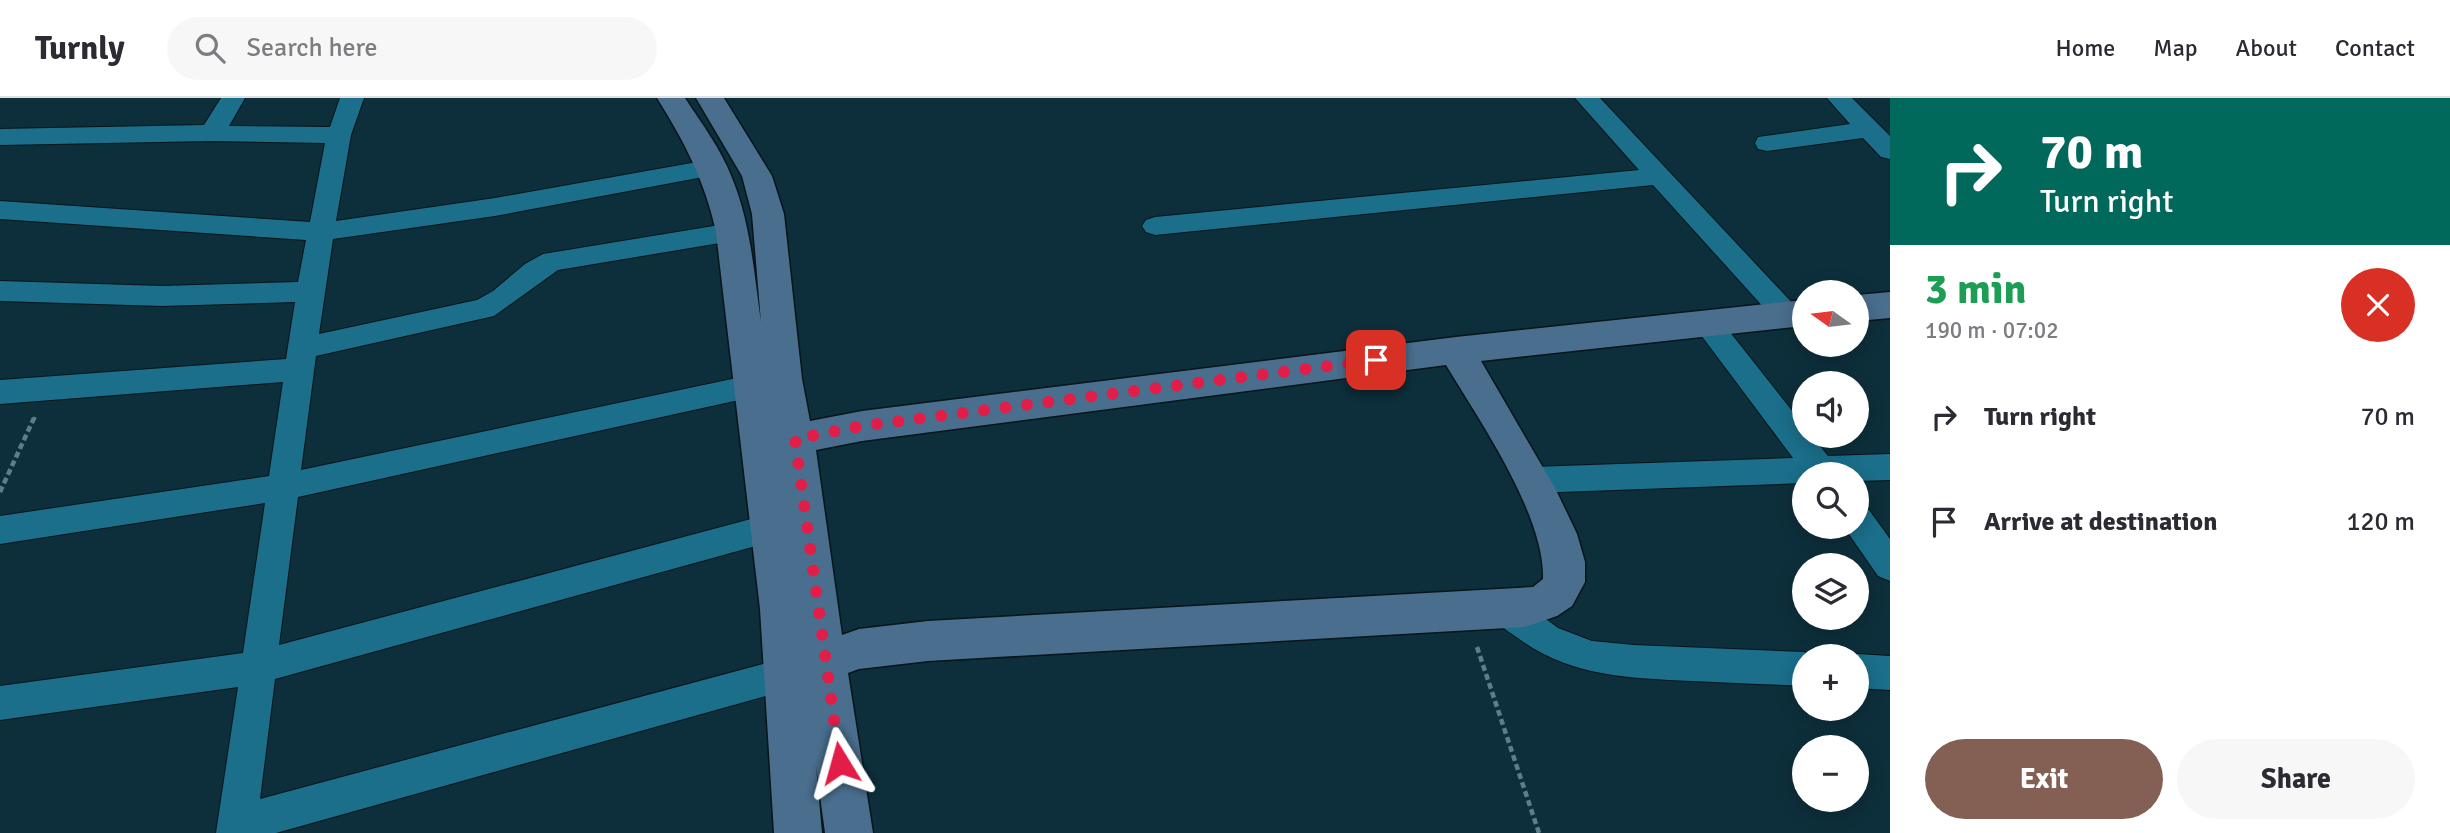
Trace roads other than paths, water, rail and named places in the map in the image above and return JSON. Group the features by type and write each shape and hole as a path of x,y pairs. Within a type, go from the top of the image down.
{"street":[{"path":"212,133 233,98"},
{"path":"352,98 339,135 310,292 237,829 804,668 859,649 928,640 1485,611 1525,608 1547,601 1559,592 1565,579 1560,548 1532,480 1457,350"},
{"path":"671,98 704,146 725,196 767,382 795,439 804,668 798,833"},
{"path":"710,98 757,176 768,214 770,528 781,609 804,668 849,833"},
{"path":"1587,98 1792,310"},
{"path":"1839,98 1890,151"},
{"path":"1767,144 1868,129"},
{"path":"0,137 212,133 339,135"},
{"path":"0,209 321,232 495,207 714,167"},
{"path":"1156,226 1661,176"},
{"path":"0,392 48,390 301,359 484,309 508,296 534,269 553,261 732,232"},
{"path":"0,290 162,296 310,292"},
{"path":"1869,307 1890,305"},
{"path":"795,439 874,424 1457,350 1792,313"},
{"path":"1708,324 1814,462"},
{"path":"0,530 283,487 767,382"},
{"path":"1869,469 1890,467"},
{"path":"1532,480 1792,473"},
{"path":"0,703 260,667 770,528"},
{"path":"1869,537 1890,566"},
{"path":"1485,611 1565,649 1592,657 1792,668"},
{"path":"1869,672 1890,673"}]}
